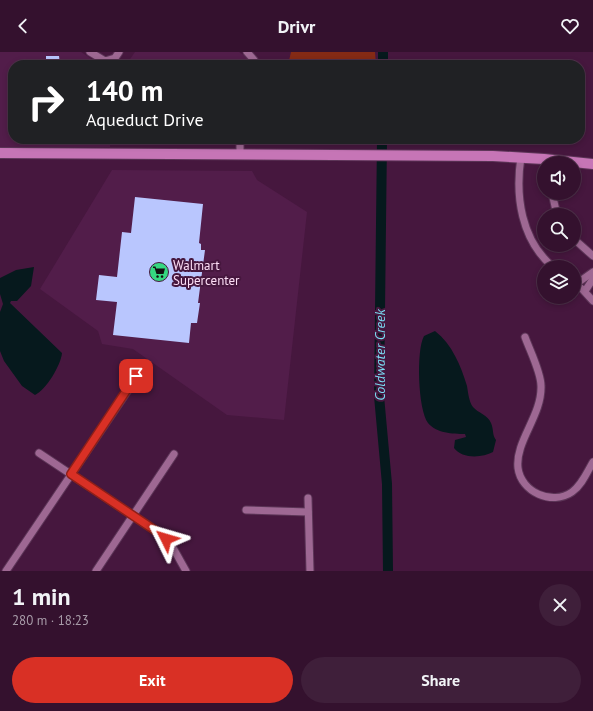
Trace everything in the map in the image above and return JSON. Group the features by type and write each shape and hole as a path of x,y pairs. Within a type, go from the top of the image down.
{"main road":[{"path":"0,153 522,157 593,164"}],"street":[{"path":"90,52 103,60"},
{"path":"112,60 119,52"},
{"path":"247,52 254,60"},
{"path":"240,144 240,154"},
{"path":"522,157 520,201 526,227 540,252 547,260"},
{"path":"581,244 592,251"},
{"path":"581,279 593,272"},
{"path":"585,291 593,279"},
{"path":"581,288 593,301"},
{"path":"525,337 541,384 541,395 535,418 522,446 519,458 518,468 522,478 530,489 537,494 554,498 562,497 578,486 593,462"},
{"path":"6,571 136,376"},
{"path":"39,452 159,533 172,546 186,571"},
{"path":"96,571 174,454"},
{"path":"308,498 310,571"},
{"path":"246,510 308,512"}],"shaded area":[{"path":"0,52 81,52 93,60 8,60 8,144 110,144 110,147 0,147"},
{"path":"135,52 239,52 250,59 250,60 129,60"},
{"path":"291,52 375,52 376,60 289,60"},
{"path":"112,170 252,171 257,180 307,212 284,420 227,415 133,349 102,344 98,331 40,289"},
{"path":"34,267 31,286 17,301 11,301 10,303 62,353 59,364 52,377 44,388 35,395 22,386 4,361 0,351 0,312 3,304 0,294 0,278 16,270"},
{"path":"435,331 446,342 459,363 465,378 472,405 490,420 496,440 493,452 478,456 467,456 462,454 454,448 455,440 466,437 465,434 440,431 428,423 422,406 419,366 421,343 424,336"}],"building":[{"path":"46,56 59,56 59,60 46,60"},
{"name":"Walmart Supercenter","path":"135,197 203,204 199,243 201,244 201,250 205,250 198,303 200,303 197,323 191,323 189,343 113,335 117,302 96,300 99,275 117,277 122,232 131,233"}],"waterway":[{"name":"Coldwater Creek","path":"383,52 383,60"},
{"name":"Coldwater Creek","path":"382,144 379,396 387,484 388,571"}],"place":[{"name":"Walmart Supercenter","path":"159,272"}],"route":[{"path":"136,376 71,474 166,539"}]}
